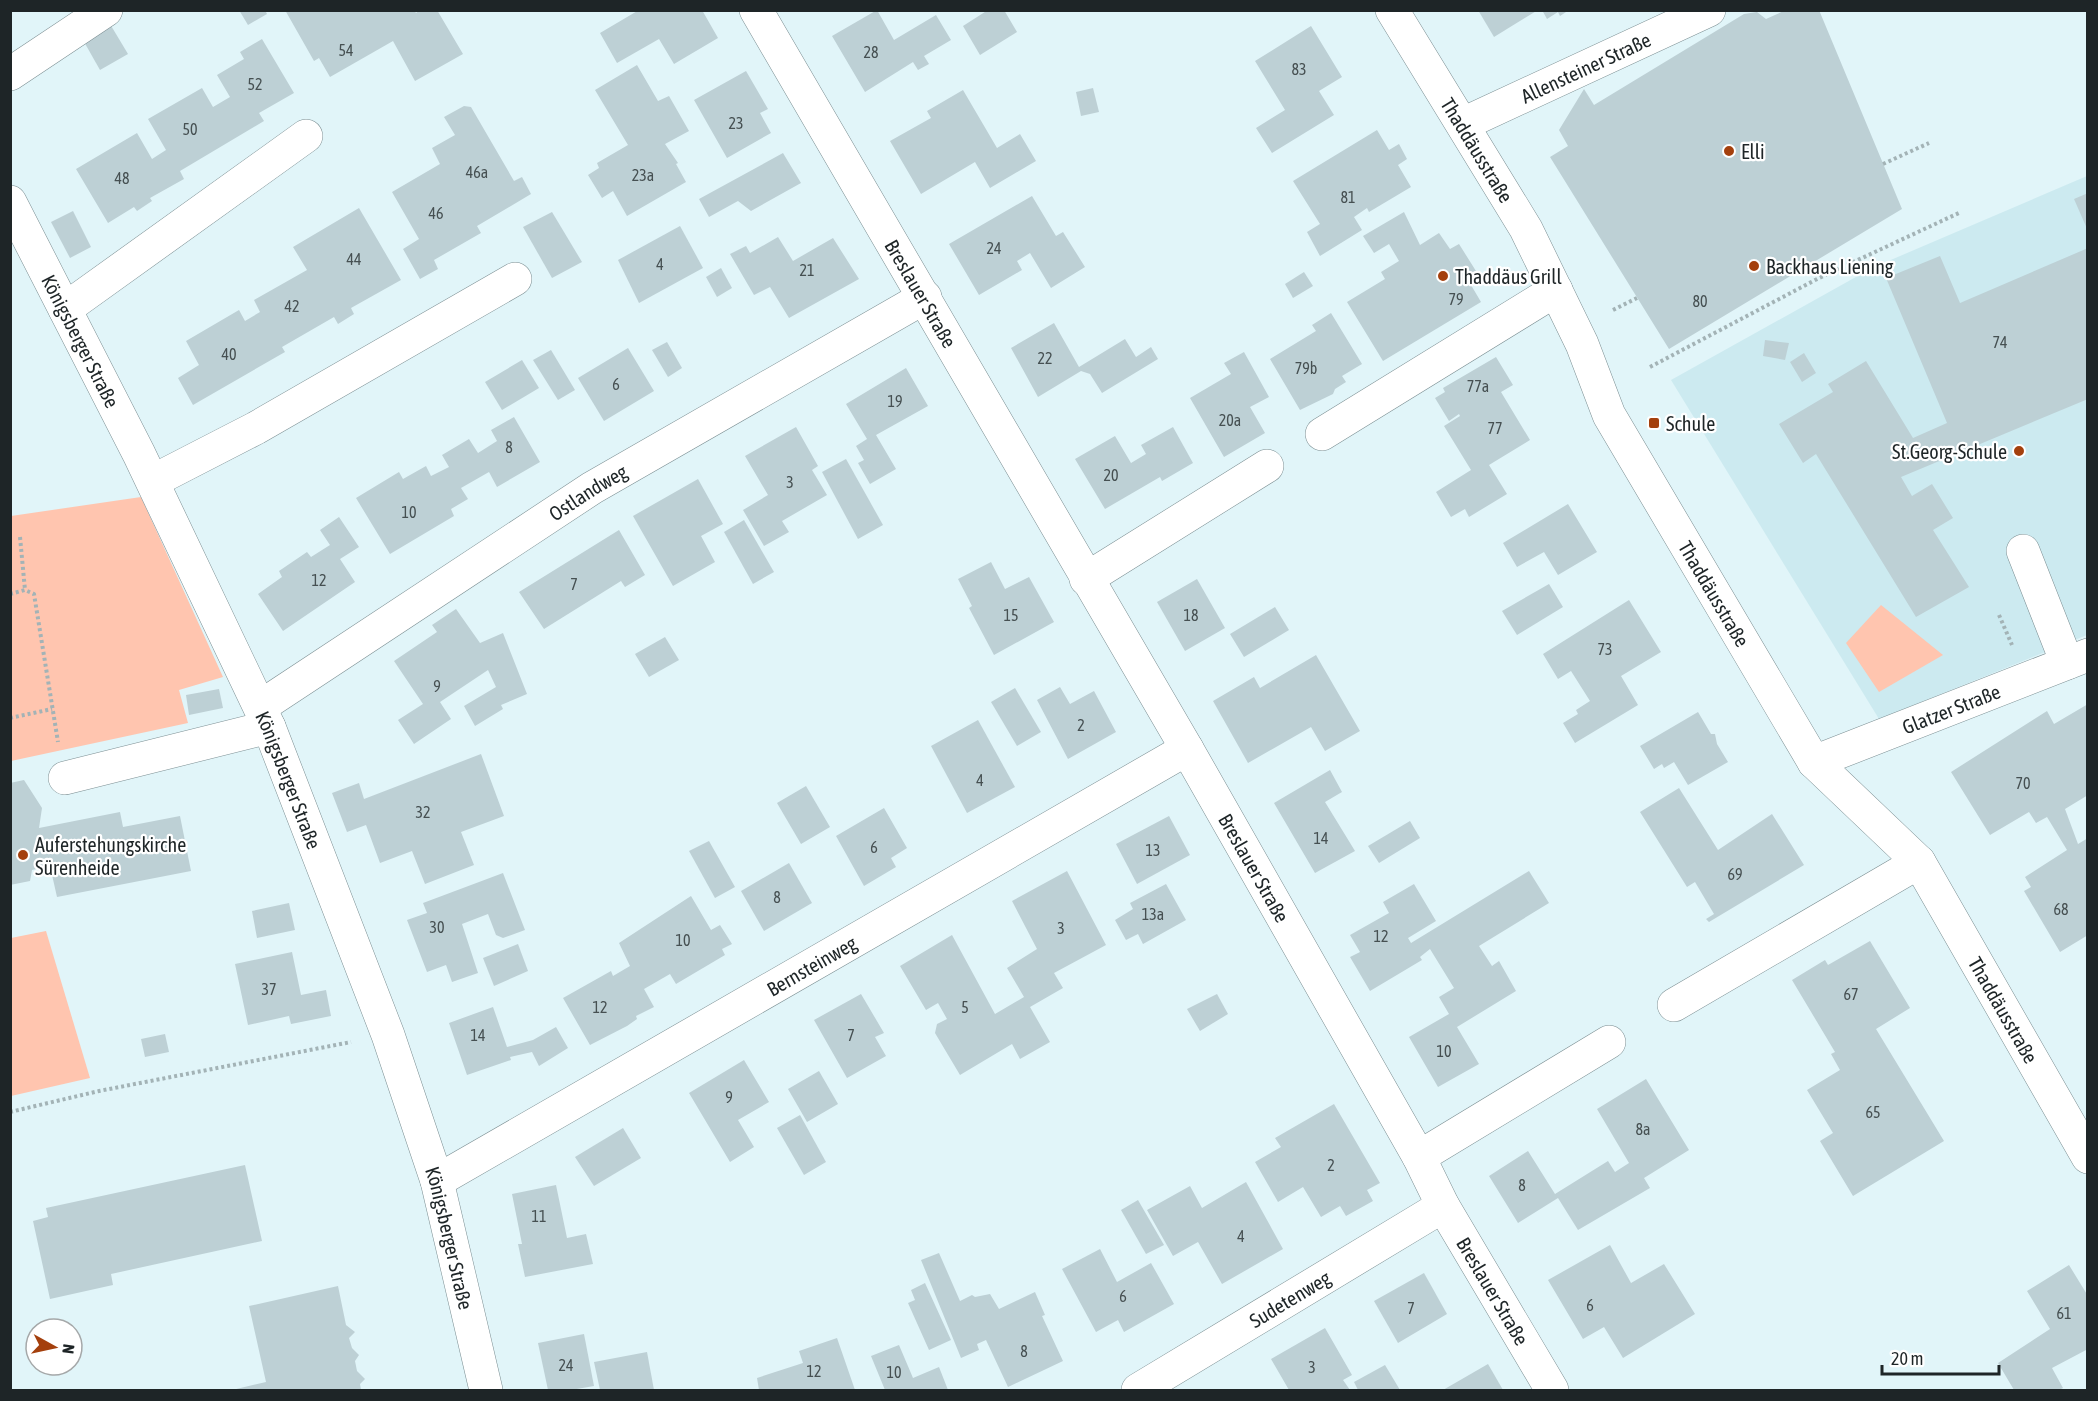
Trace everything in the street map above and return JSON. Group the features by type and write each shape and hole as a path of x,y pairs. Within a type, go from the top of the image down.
{"street":[{"path":"10,74 106,10"},
{"name":"Breslauer Straße","path":"756,10 1187,749 1419,1158 1443,1206 1552,1390"},
{"name":"Thaddäusstraße","path":"1392,10 1526,229 1582,344 1609,415 1814,762 1919,862 2088,1157"},
{"name":"Allensteiner Straße","path":"1463,124 1709,10"},
{"path":"65,309 306,136"},
{"name":"Königsberger Straße","path":"10,202 153,481 264,717 388,1035 437,1181 486,1390"},
{"path":"153,481 256,428 515,279"},
{"path":"1322,434 1556,290"},
{"name":"Ostlandweg","path":"65,778 264,717 592,488 925,297"},
{"path":"1086,579 1267,466"},
{"path":"2023,550 2077,659"},
{"name":"Glatzer Straße","path":"1814,762 2077,659"},
{"name":"Bernsteinweg","path":"437,1181 1187,749"},
{"path":"1674,1005 1919,862"},
{"path":"1419,1158 1609,1042"},
{"name":"Sudetenweg","path":"1138,1390 1443,1206"}],"path":[{"path":"1883,164 1929,143"},
{"path":"1650,368 1819,278 1961,212"},
{"path":"1614,310 1637,298"},
{"path":"20,537 25,590"},
{"path":"10,594 25,590 34,594 65,778"},
{"path":"10,718 52,709"},
{"path":"10,1112 99,1091 388,1035"}],"shaded area":[{"path":"2087,176 2087,635 1879,719 1671,380 1872,268"},
{"path":"141,497 223,677 179,690 188,723 11,761 11,516"},
{"path":"1881,605 1943,655 1879,692 1846,643"},
{"path":"46,931 90,1078 11,1096 11,938"}],"building":[{"path":"239,10 265,10 267,14 248,25"},
{"path":"285,10 414,10 416,13 420,10 437,10 463,54 415,81 393,41 330,77 319,58 314,61"},
{"path":"639,10 702,10 718,38 674,64 659,39 617,63 600,33"},
{"path":"877,10 894,40 936,15 951,40 924,56 929,64 918,70 913,62 865,92 832,36"},
{"path":"988,10 1004,10 1017,32 980,55 963,26"},
{"path":"1478,10 1538,10 1494,37"},
{"path":"1542,10 1569,10 1560,16 1558,12 1547,19"},
{"path":"1786,10 1819,10 1902,209 1669,349 1550,157 1568,146 1559,130 1584,89 1594,105 1744,14 1757,12 1766,19"},
{"path":"110,24 128,54 100,70 83,40"},
{"path":"1311,26 1342,77 1319,91 1334,115 1272,153 1256,128 1285,110 1255,61"},
{"path":"262,39 294,93 259,113 264,121 180,171 184,179 150,198 152,201 137,211 134,207 108,223 76,169 137,133 152,159 166,150 148,119 202,88 213,107 230,97 217,75 244,59 240,52"},
{"path":"637,65 658,101 669,96 689,131 665,144 678,163 676,164 686,182 627,216 613,191 602,198 588,175 599,168 597,163 628,145 595,90"},
{"path":"746,71 768,109 760,113 771,133 727,158 694,100"},
{"path":"1093,88 1099,112 1081,116 1076,92"},
{"path":"963,90 997,148 1020,134 1036,161 990,188 975,162 921,194 890,141 931,118 927,111"},
{"path":"464,106 471,107 514,181 522,177 531,194 477,226 481,233 434,260 438,269 420,279 403,249 419,239 392,192 440,164 432,148 455,135 444,117"},
{"path":"1377,130 1389,150 1399,144 1407,159 1398,165 1411,187 1369,212 1367,208 1354,217 1362,230 1320,256 1307,232 1320,224 1293,181"},
{"path":"783,153 801,183 751,211 738,201 709,217 699,199"},
{"path":"2088,193 2088,231 2074,199"},
{"path":"1032,196 1056,236 1063,232 1085,267 1051,288 1030,253 1017,261 1022,270 979,295 949,244"},
{"path":"359,208 401,280 351,308 354,314 338,324 334,317 282,347 285,352 193,405 178,378 199,365 186,341 239,310 245,321 260,312 254,300 307,270 293,247"},
{"path":"73,211 91,247 70,258 51,222"},
{"path":"552,212 582,262 552,278 523,227"},
{"path":"1404,212 1420,245 1439,233 1450,249 1459,244 1481,279 1471,285 1481,302 1383,361 1347,302 1385,279 1381,272 1399,261 1389,244 1374,253 1363,236"},
{"path":"680,226 703,268 639,303 618,260"},
{"path":"778,237 793,261 833,238 859,279 789,318 770,287 754,295 730,254 746,246 750,253"},
{"path":"2088,248 2088,399 1901,477 1912,496 1932,484 1953,518 1933,530 1969,587 1916,617 1816,454 1803,463 1779,424 1833,392 1828,384 1866,361 1913,438 1947,423 1886,278 1940,256 1960,303"},
{"path":"721,268 732,288 717,297 706,277"},
{"path":"1304,272 1313,286 1293,298 1285,284"},
{"path":"1331,313 1362,364 1342,376 1346,382 1335,389 1333,394 1300,410 1270,359 1316,331 1312,325"},
{"path":"1054,323 1079,367 1125,339 1136,357 1151,347 1158,359 1102,393 1090,374 1081,371 1038,397 1011,348"},
{"path":"1765,340 1789,343 1785,360 1763,356"},
{"path":"667,342 682,368 668,377 652,350"},
{"path":"628,348 654,391 604,421 578,378"},
{"path":"551,350 575,390 558,400 533,360"},
{"path":"1244,352 1269,397 1250,407 1265,433 1224,457 1190,398 1231,374 1224,363"},
{"path":"1804,353 1816,373 1802,382 1790,362"},
{"path":"1496,357 1513,385 1501,392 1530,440 1489,465 1507,494 1469,517 1465,509 1451,517 1436,492 1471,470 1444,426 1460,416 1459,414 1449,421 1435,398 1445,392 1443,388"},
{"path":"522,360 539,388 502,410 485,382"},
{"path":"906,368 928,406 876,435 896,469 870,484 858,463 864,460 856,446 867,439 846,404"},
{"path":"514,417 540,462 497,487 489,472 461,488 468,499 451,509 454,516 390,554 356,498 399,472 403,479 426,466 431,476 449,467 442,455 469,439 478,453 497,441 491,430"},
{"path":"796,427 818,466 812,470 827,495 782,521 789,532 764,546 743,510 768,495 745,456"},
{"path":"1173,427 1193,463 1162,481 1160,477 1105,509 1075,459 1115,436 1131,463 1146,454 1141,445"},
{"path":"846,459 883,525 858,539 822,472"},
{"path":"698,479 723,524 701,536 715,562 673,586 633,516"},
{"path":"1568,504 1597,552 1558,575 1544,552 1517,567 1503,543"},
{"path":"339,517 359,547 340,559 355,582 283,631 258,594 282,577 279,571 307,552 311,557 330,545 320,530"},
{"path":"744,520 774,572 753,584 724,532"},
{"path":"619,530 645,575 625,587 621,581 544,629 519,592"},
{"path":"991,562 1005,589 1029,577 1054,622 994,655 969,608 972,606 958,579"},
{"path":"1197,579 1225,628 1185,651 1157,602"},
{"path":"1549,584 1563,607 1517,635 1502,611"},
{"path":"1629,600 1661,652 1621,676 1638,705 1575,743 1563,723 1578,714 1576,710 1590,701 1571,671 1558,679 1543,654"},
{"path":"1275,607 1289,630 1244,657 1230,634"},
{"path":"456,609 480,643 503,633 527,694 501,705 503,709 475,726 464,706 496,687 488,670 440,702 451,719 414,744 398,720 423,704 394,661 437,632 432,625"},
{"path":"665,637 679,660 649,677 635,654"},
{"path":"1316,655 1360,731 1325,751 1311,727 1248,763 1213,701 1254,677 1260,688"},
{"path":"1060,687 1070,704 1094,691 1116,732 1068,759 1037,700"},
{"path":"1015,688 1041,732 1017,746 991,702"},
{"path":"219,689 223,708 189,715 186,695"},
{"path":"2088,704 2088,795 2065,809 2078,844 2088,838 2088,935 2060,952 2024,891 2031,887 2025,877 2067,850 2047,817 2036,823 2029,812 1990,835 1951,772 2047,711 2054,724"},
{"path":"1698,712 1711,734 1715,734 1717,744 1728,762 1688,785 1674,762 1664,768 1662,764 1654,769 1640,746"},
{"path":"978,720 1015,787 967,813 931,746"},
{"path":"481,754 504,816 461,832 474,865 425,884 412,851 380,863 366,825 347,832 332,793 359,783 364,799"},
{"path":"1330,770 1342,792 1325,802 1355,851 1315,873 1274,803"},
{"path":"24,780 42,808 39,828 120,812 123,827 180,816 191,871 57,897 50,866 32,870 30,881 10,885 10,783"},
{"path":"806,786 830,827 801,844 777,803"},
{"path":"1679,788 1718,850 1772,814 1804,865 1709,922 1706,919 1714,914 1695,882 1687,887 1640,812"},
{"path":"884,808 907,848 891,858 896,867 864,886 836,836"},
{"path":"1169,816 1190,855 1137,884 1116,844"},
{"path":"1410,821 1420,838 1379,863 1368,846"},
{"path":"709,841 735,887 715,898 689,851"},
{"path":"789,863 812,903 764,931 741,891"},
{"path":"1067,871 1106,945 1054,973 1063,988 1030,1007 1050,1042 1020,1059 1012,1044 960,1075 935,1033 937,1024 947,1019 938,1003 926,1010 900,966 952,935 995,1014 1024,997 1007,968 1037,949 1012,901"},
{"path":"1529,871 1549,903 1479,946 1492,966 1499,961 1516,991 1457,1027 1479,1064 1438,1087 1409,1037 1449,1014 1439,997 1454,988 1430,949 1420,957 1422,960 1370,991 1350,957 1360,952 1350,935 1389,913 1383,902 1414,884 1436,921 1408,938 1411,943"},
{"path":"503,873 525,930 503,938 496,935 488,914 462,924 478,973 452,982 446,965 427,972 407,920 427,913 423,903"},
{"path":"1166,884 1186,920 1143,944 1138,934 1126,940 1115,920 1133,909 1130,903"},
{"path":"691,896 711,930 720,925 732,944 722,949 725,955 676,984 670,974 644,989 654,1007 636,1016 637,1019 627,1026 590,1045 563,998 611,971 613,976 630,966 619,943"},
{"path":"289,903 295,930 257,938 252,911"},
{"path":"1870,941 1910,1008 1876,1029 1944,1141 1853,1196 1820,1141 1833,1133 1807,1090 1840,1070 1831,1054 1835,1052 1792,980 1825,960 1828,965"},
{"path":"518,944 528,971 494,986 483,958"},
{"path":"292,952 301,995 326,990 331,1016 291,1024 289,1016 248,1025 235,964"},
{"path":"861,994 884,1033 875,1037 886,1056 847,1078 814,1020"},
{"path":"1217,994 1228,1014 1200,1031 1187,1009"},
{"path":"493,1007 507,1047 533,1040 556,1027 568,1048 539,1066 532,1052 510,1057 511,1060 467,1075 449,1023"},
{"path":"165,1034 169,1052 145,1057 141,1039"},
{"path":"744,1060 769,1102 738,1120 754,1147 730,1162 689,1093"},
{"path":"819,1071 838,1104 807,1122 788,1089"},
{"path":"1646,1079 1689,1150 1644,1178 1650,1188 1578,1230 1558,1198 1518,1223 1489,1176 1528,1151 1555,1194 1608,1161 1615,1172 1629,1163 1597,1109"},
{"path":"1334,1104 1380,1183 1367,1190 1373,1201 1346,1216 1340,1206 1321,1217 1303,1187 1278,1202 1255,1162 1281,1147 1275,1138"},
{"path":"800,1115 826,1162 804,1175 777,1128"},
{"path":"623,1128 641,1158 594,1186 575,1157"},
{"path":"245,1165 262,1241 111,1274 113,1285 50,1299 33,1221 48,1217 46,1208"},
{"path":"1246,1182 1283,1249 1222,1284 1198,1242 1173,1256 1147,1210 1190,1186 1202,1208"},
{"path":"556,1185 567,1238 586,1234 593,1264 525,1277 518,1244 522,1244 512,1194"},
{"path":"1138,1200 1164,1245 1146,1254 1121,1210"},
{"path":"1610,1245 1631,1283 1664,1264 1695,1314 1623,1358 1604,1327 1583,1339 1548,1280"},
{"path":"1100,1249 1117,1282 1151,1263 1174,1304 1124,1332 1118,1320 1096,1332 1062,1269"},
{"path":"939,1253 960,1301 972,1295 975,1297 990,1294 999,1309 1035,1292 1045,1315 1042,1316 1063,1361 1008,1387 986,1340 977,1344 979,1350 961,1358 921,1260"},
{"path":"2069,1265 2088,1296 2088,1349 2052,1368 2063,1388 2059,1390 2014,1390 1998,1363 2050,1329 2027,1291"},
{"path":"1424,1273 1447,1314 1398,1343 1374,1301"},
{"path":"925,1283 951,1340 929,1350 908,1303 915,1300 911,1290"},
{"path":"338,1286 346,1325 355,1332 349,1338 352,1348 359,1355 355,1361 357,1371 365,1379 360,1384 361,1390 232,1390 266,1382 249,1306"},
{"path":"1325,1328 1352,1375 1343,1380 1350,1390 1289,1390 1271,1359"},
{"path":"584,1334 594,1386 571,1390 548,1390 538,1343"},
{"path":"837,1338 855,1390 759,1390 757,1378 803,1363 799,1351"},
{"path":"899,1345 913,1378 939,1367 948,1390 885,1390 871,1356"},
{"path":"647,1352 654,1390 600,1390 594,1362"},
{"path":"1488,1364 1503,1390 1443,1390"},
{"path":"1385,1365 1400,1390 1358,1390 1354,1382"}],"place":[{"name":"Elli","path":"1729,151"},
{"name":"Backhaus Liening","path":"1754,266"},
{"name":"Thaddäus Grill","path":"1443,276"},
{"name":"Schule","path":"1654,423"},
{"name":"St.Georg-Schule","path":"2019,451"},
{"name":"Auferstehungskirche Sürenheide","path":"23,855"}]}
